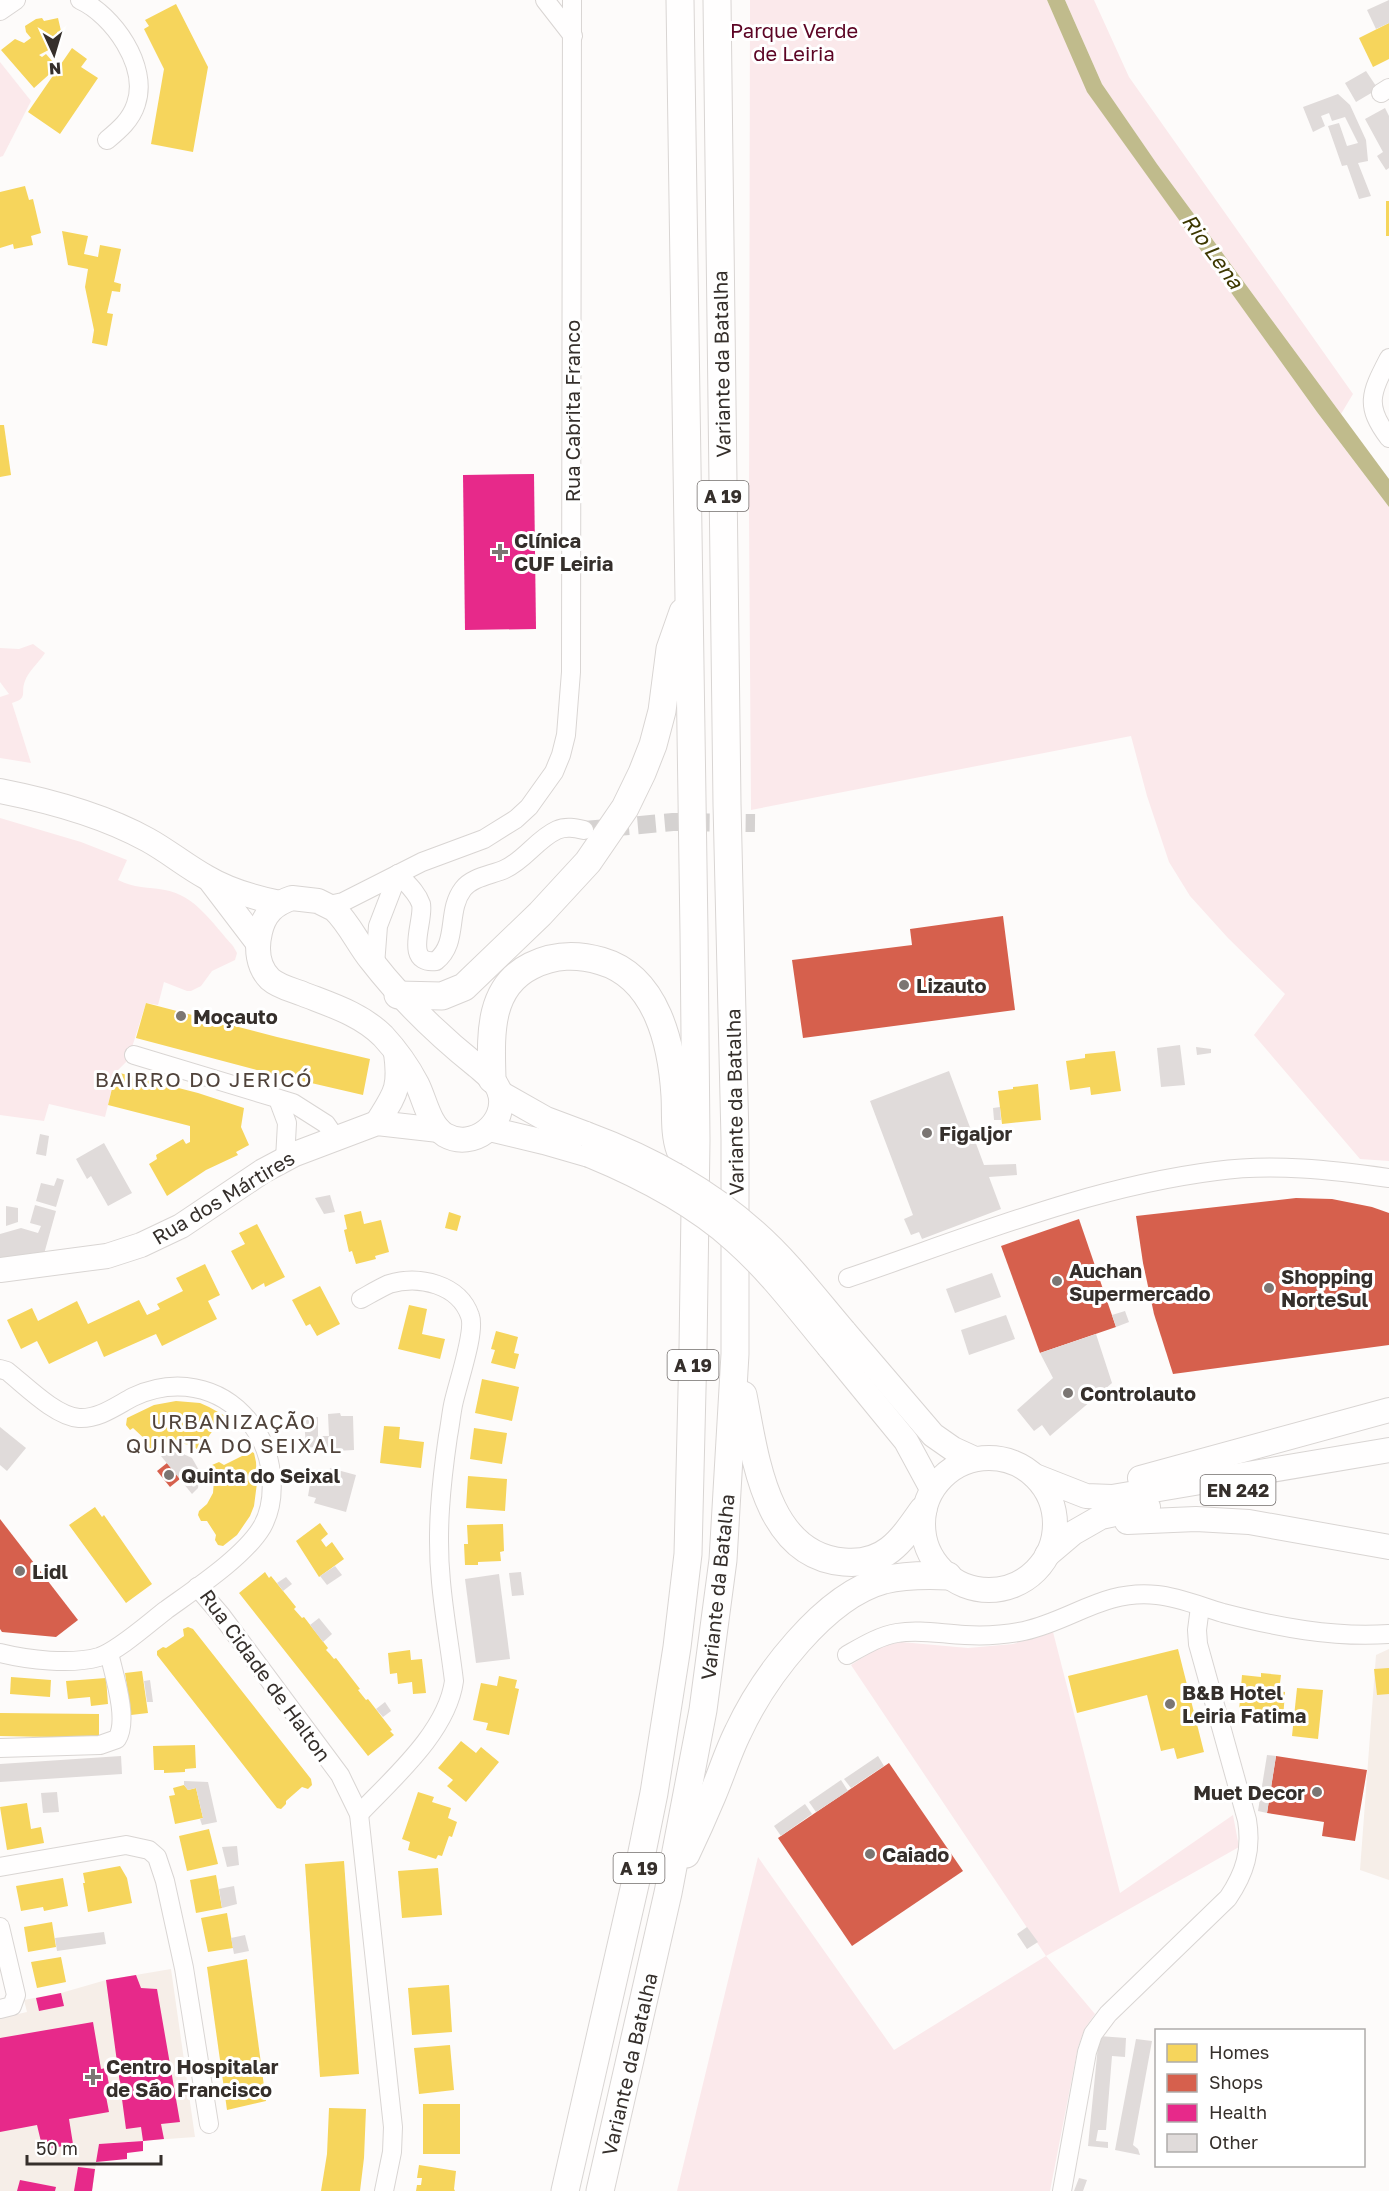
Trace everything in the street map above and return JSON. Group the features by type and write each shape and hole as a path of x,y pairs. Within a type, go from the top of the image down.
{"highway":[{"name":"Variante da Batalha","path":"565,2191 654,1793 677,1647 688,1554 695,1176 694,932 680,0"},
{"name":"Variante da Batalha","path":"600,2191 668,1893 703,1710 723,1560 735,1354 734,1082 727,782 717,0"},
{"path":"398,995 442,996 464,987 540,914 588,862 607,836 634,790 653,745 662,711 670,650 689,597"},
{"path":"496,1086 493,1015 505,991 520,973 536,964 557,957 584,956 607,963 624,971 642,988 667,1039 674,1073 679,1147 695,1176"},
{"path":"735,1354 753,1450 766,1495 793,1540 806,1551 824,1559 855,1563 872,1560 889,1552 903,1539 927,1499"},
{"path":"668,1893 738,1732 759,1693 804,1635 830,1611 882,1581 923,1575 948,1576"}],"main road":[{"path":"0,791 52,803 106,821 148,840 209,879 259,898 280,903"},
{"path":"209,879 258,943"},
{"path":"439,1130 417,1084 396,1052 374,1028 355,1016 273,981 265,972 259,960 258,943 264,919 273,907 292,898 318,901 329,905 338,913 398,995 496,1086 587,1144 653,1162 726,1208 756,1232 787,1263 906,1441 927,1499"},
{"path":"377,1123 398,1086 399,1072 396,1052"},
{"path":"496,1086 498,1114 490,1129 562,1146 587,1144"},
{"name":"Rua dos Mártires","path":"0,1270 107,1256 149,1243 181,1226 263,1171 285,1159 335,1137 377,1123 439,1130 446,1136 464,1139 476,1137 490,1129"},
{"name":"Rua dos Mártires","path":"0,1288 31,1267"},
{"path":"837,1339 933,1435 953,1449 975,1459"},
{"path":"1066,1488 1109,1486 1389,1410"},
{"name":"EN 242","path":"1389,1450 1112,1497 1086,1496 1035,1476 1017,1464 996,1458 975,1459 958,1465 943,1475 927,1499 922,1529 926,1547 935,1563 948,1576 968,1587 991,1590 1014,1585 1033,1573 1047,1555 1073,1533 1101,1517 1389,1461"},
{"name":"EN 242","path":"1035,1476 1046,1489 1053,1505 1054,1539 1047,1555"},
{"name":"EN 242","path":"1088,1525 1158,1520 1220,1519 1389,1547"}],"street":[{"path":"0,11 16,0"},
{"path":"80,0 100,12 122,36 137,74 139,92 137,103 122,127 107,140"},
{"path":"545,0 573,36"},
{"name":"Rua Cabrita Franco","path":"329,905 343,902 422,862 484,839 516,819 542,790 554,772 567,735 571,672 572,0"},
{"path":"1389,358 1372,398 1373,413 1389,438"},
{"path":"375,965 378,926 398,874 418,897 421,904 417,939 419,954 425,960 436,961 448,946 453,912 464,887 474,880 520,860 559,829 570,827 584,830"},
{"path":"134,1055 293,1103 326,1124 335,1137"},
{"path":"278,1099 287,1123 285,1159"},
{"path":"848,1278 1088,1196 1168,1178 1217,1170 1251,1168 1313,1169 1389,1178"},
{"path":"359,1814 420,1748 440,1720 452,1696 453,1681 441,1581 439,1532 442,1478 452,1406 471,1322 465,1305 460,1299 445,1288 428,1282 397,1282 361,1299"},
{"name":"Rua Cidade de Halton","path":"2,1366 57,1409 78,1418 97,1416 154,1389 186,1386 198,1388 223,1398 250,1422 262,1441 270,1466 272,1495 267,1516 255,1536 232,1559 197,1587 221,1615 340,1775 359,1814 393,2127 392,2152 384,2191"},
{"path":"0,1653 40,1659 67,1660 91,1659 109,1653 197,1587"},
{"path":"847,1654 879,1638 896,1633 912,1631 976,1635 1020,1632 1060,1621 1119,1595 1139,1593 1161,1595 1277,1627 1320,1632 1389,1634"},
{"path":"1062,2191 1087,2052 1093,2034 1108,2014 1228,1898 1238,1883 1248,1853 1247,1820 1198,1644 1200,1607"},
{"path":"0,1748 100,1745 117,1739 121,1733 120,1707 109,1653"},
{"path":"0,1867 126,1845 149,1850 157,1857 165,1881 184,1968 209,2124"},
{"path":"0,1927 16,1995 12,2006 0,2009"}],"shaded area":[{"path":"1389,1649 1389,1880 1360,1870 1376,1655"},
{"name":"Centro Hospitalar de São Francisco","path":"171,1969 195,2137 99,2144 92,2191 0,2191 0,2018 27,2012 24,2000 61,1993 106,1980"}],"green space":[{"name":"Parque Verde de Leiria","path":"750,0 1047,0 1088,92 1317,412 1389,507 1389,1161 1360,1159 1254,1035 1285,994 1228,938 1190,896 1169,862 1147,796 1131,736 751,810"},
{"path":"1065,0 1094,0 1129,77 1353,394 1341,414 1157,164 1102,84"},
{"path":"0,62 31,101 3,156 0,157"},
{"path":"33,644 45,653 26,678 22,697 12,703 31,763 0,758 0,697 9,694 0,682 0,648 19,649"},
{"path":"0,818 81,842 127,860 118,880 135,886 165,890 185,898 211,920 237,953 235,960 212,971 201,986 187,991 164,982 158,1005 146,1003 128,1060 116,1072 105,1117 49,1104 44,1121 0,1115"},
{"path":"1053,1632 1120,1893 1233,1815 1239,1847 1046,1956 851,1665 879,1647 901,1642 968,1648 1013,1644"},
{"path":"758,1857 894,2050 1046,1956 1095,2014 1085,2028 1078,2047 1050,2191 677,2191"}],"water":[{"name":"Rio Lena","path":"1047,0 1065,0 1102,84 1157,164 1389,479 1389,507 1317,412 1087,92"}],"building: Homes":[{"path":"176,4 208,67 193,152 151,144 164,69 144,29 149,26 145,20"},
{"path":"42,18 44,21 58,18 61,31 57,32 60,44 39,55 42,57 46,54 53,62 50,64 54,70 34,88 1,50 15,39 24,43 31,38 25,26"},
{"path":"1389,23 1389,59 1373,67 1359,38"},
{"path":"72,48 87,59 81,67 98,78 60,134 28,112"},
{"path":"25,186 29,200 33,199 41,233 31,236 33,245 14,249 13,244 0,248 0,192"},
{"path":"1386,201 1389,201 1389,236 1386,236"},
{"path":"62,231 88,236 84,254 98,257 100,245 121,249 114,282 121,284 120,292 112,291 107,313 113,314 107,346 92,343 94,330 85,287 88,269 68,265"},
{"path":"0,425 4,425 11,475 0,477"},
{"path":"146,1003 370,1059 363,1095 136,1038"},
{"path":"1115,1051 1121,1091 1091,1095 1090,1087 1070,1090 1066,1061 1085,1058 1085,1054"},
{"path":"116,1072 198,1093 244,1108 241,1127 249,1145 236,1152 238,1155 206,1170 167,1196 149,1164 157,1159 156,1155 183,1139 186,1144 190,1142 190,1126 108,1105"},
{"path":"1038,1084 1041,1120 1002,1124 998,1091"},
{"path":"361,1211 364,1224 381,1220 389,1252 375,1256 376,1259 356,1264 352,1251 349,1252 344,1230 347,1229 344,1215"},
{"path":"449,1212 461,1216 457,1231 445,1228"},
{"path":"257,1224 285,1277 265,1287 264,1283 252,1290 231,1251 245,1244 239,1233"},
{"path":"205,1264 220,1295 208,1301 217,1319 162,1346 156,1334 104,1357 97,1341 49,1364 37,1341 21,1349 7,1320 32,1308 38,1321 77,1301 88,1324 139,1300 147,1315 160,1309 157,1304 183,1291 176,1278"},
{"path":"320,1286 340,1324 317,1336 310,1324 306,1326 292,1300"},
{"path":"409,1305 427,1309 422,1334 445,1339 440,1359 398,1349"},
{"path":"496,1331 518,1337 514,1353 519,1354 515,1369 491,1363 495,1350 491,1349"},
{"path":"482,1379 519,1387 512,1421 475,1413"},
{"path":"176,1401 200,1403 225,1416 226,1421 222,1426 216,1426 206,1440 208,1445 204,1450 200,1451 191,1445 178,1443 152,1454 147,1448 148,1442 133,1428 130,1430 126,1425 127,1418 154,1405"},
{"path":"384,1426 400,1427 399,1439 424,1442 421,1468 380,1463"},
{"path":"474,1428 507,1433 502,1464 470,1459"},
{"path":"248,1450 254,1453 256,1462 257,1483 254,1506 237,1535 223,1546 218,1545 215,1540 216,1535 207,1521 201,1521 198,1515 213,1493 212,1465 219,1462 224,1465 242,1456 241,1453"},
{"path":"468,1476 507,1479 505,1511 466,1508"},
{"path":"95,1507 102,1517 104,1515 152,1584 126,1603 69,1525"},
{"path":"320,1523 328,1534 321,1540 326,1547 332,1542 344,1559 319,1577 296,1541"},
{"path":"503,1524 504,1551 500,1552 501,1561 465,1565 464,1544 468,1544 467,1525"},
{"path":"265,1572 269,1578 271,1576 296,1607 294,1609 302,1618 304,1617 328,1648 326,1650 334,1659 336,1658 360,1689 358,1690 392,1730 390,1731 394,1735 368,1756 239,1593"},
{"path":"188,1627 193,1629 311,1779 312,1785 308,1789 302,1787 286,1801 281,1809 277,1808 157,1655 157,1651 184,1636 183,1629"},
{"name":"B&B Hotel Leiria Fatima","path":"1178,1649 1204,1752 1177,1759 1174,1748 1161,1751 1147,1695 1077,1713 1068,1676"},
{"path":"410,1650 411,1660 422,1659 426,1693 413,1694 412,1682 398,1684 397,1673 390,1674 388,1653"},
{"path":"1389,1668 1389,1694 1377,1695 1374,1669"},
{"path":"142,1671 148,1713 131,1715 125,1673"},
{"path":"1261,1673 1281,1675 1279,1691 1285,1692 1283,1719 1251,1716 1251,1712 1239,1711 1242,1675 1261,1677"},
{"path":"499,1676 517,1680 515,1688 519,1689 509,1735 486,1730 488,1723 473,1720 481,1683 497,1686"},
{"path":"11,1677 51,1680 50,1697 10,1694"},
{"path":"106,1678 108,1704 91,1706 90,1697 68,1699 66,1681"},
{"path":"1297,1688 1323,1690 1318,1739 1292,1736"},
{"path":"0,1713 99,1714 99,1738 0,1736"},
{"path":"461,1741 476,1753 481,1747 499,1762 466,1802 447,1786 453,1780 438,1768"},
{"path":"195,1745 196,1768 185,1769 185,1772 164,1773 164,1770 154,1770 153,1746"},
{"path":"184,1785 188,1790 196,1788 203,1818 175,1824 169,1796 175,1795 173,1788"},
{"path":"418,1792 434,1797 432,1802 451,1808 448,1818 457,1822 442,1856 438,1855 436,1859 408,1850 410,1842 402,1839"},
{"path":"27,1803 31,1829 41,1827 44,1843 7,1850 0,1807"},
{"path":"209,1829 218,1864 187,1871 179,1836"},
{"path":"344,1861 359,2074 320,2077 305,1864"},
{"path":"120,1866 127,1878 132,1903 88,1912 83,1873"},
{"path":"438,1868 442,1915 402,1918 398,1871"},
{"path":"216,1875 222,1908 196,1913 190,1880"},
{"path":"63,1878 68,1906 44,1911 43,1907 21,1911 16,1886"},
{"path":"227,1913 233,1948 208,1952 201,1918"},
{"path":"52,1922 56,1947 28,1952 24,1927"},
{"path":"61,1957 66,1982 37,1988 31,1962"},
{"path":"247,1959 266,2101 227,2110 207,1967"},
{"path":"449,1985 452,2032 412,2035 408,1988"},
{"path":"450,2045 454,2090 419,2094 414,2048"},
{"path":"423,2104 460,2104 460,2154 423,2154"},
{"path":"329,2108 366,2109 360,2191 321,2191 327,2154"},
{"path":"419,2165 456,2171 455,2191 416,2191 417,2185 421,2185 422,2178 417,2178"}],"building: Shops":[{"name":"Lizauto","path":"1003,916 1015,1010 803,1038 792,960 912,945 910,929"},
{"name":"Shopping NorteSul","path":"1296,1198 1332,1199 1389,1213 1389,1345 1173,1374 1154,1314 1136,1216"},
{"name":"Auchan Supermercado","path":"1079,1219 1116,1327 1040,1353 1001,1246"},
{"name":"Quinta do Seixal","path":"167,1463 180,1479 170,1487 157,1471"},
{"name":"Lidl","path":"0,1519 78,1620 56,1637 2,1632 0,1629"},
{"name":"Muet Decor","path":"1276,1756 1367,1770 1355,1841 1322,1836 1324,1822 1267,1813"},
{"name":"Caiado","path":"889,1763 963,1871 852,1946 778,1838"}],"building: Health":[{"name":"Clínica CUF Leiria","path":"534,474 536,629 465,630 463,475"},
{"path":"136,1975 141,1988 157,1989 180,2122 161,2124 164,2139 143,2141 141,2127 126,2129 106,1980"},
{"path":"61,1993 64,2006 39,2011 36,1998"},
{"path":"93,2022 101,2069 106,2068 110,2090 105,2091 109,2112 69,2119 73,2144 43,2150 37,2125 0,2132 0,2038"},
{"path":"143,2141 143,2151 127,2153 127,2159 96,2162 99,2144"},
{"path":"78,2167 95,2169 92,2191 74,2191"},
{"path":"20,2180 56,2187 55,2191 17,2191"}],"building: Other":[{"path":"1389,0 1389,23 1376,29 1367,10"},
{"path":"1366,71 1378,89 1356,102 1345,83"},
{"path":"1338,94 1350,105 1366,140 1368,161 1358,163 1371,196 1359,199 1347,165 1342,166 1328,126 1339,123 1347,146 1358,143 1345,117 1332,121 1329,113 1321,116 1325,126 1313,132 1303,107"},
{"path":"1385,108 1389,116 1389,168 1386,170 1377,156 1383,152 1365,119"},
{"path":"1180,1045 1185,1085 1161,1087 1157,1048"},
{"path":"1196,1047 1211,1049 1211,1053 1197,1055"},
{"name":"Figaljor","path":"949,1071 984,1165 1016,1164 1017,1175 989,1177 1001,1209 922,1239 919,1232 911,1235 904,1219 913,1215 870,1101"},
{"path":"1000,1107 1001,1120 994,1120 993,1108"},
{"path":"40,1134 49,1136 46,1156 36,1154"},
{"path":"104,1143 132,1193 108,1206 91,1176 87,1179 76,1159"},
{"path":"57,1178 64,1180 56,1207 36,1201 41,1183 54,1186"},
{"path":"330,1195 335,1212 324,1214 315,1198"},
{"path":"35,1205 56,1211 44,1254 0,1259 0,1234 21,1228 38,1233 41,1226 30,1223"},
{"path":"6,1206 18,1208 18,1222 6,1226"},
{"path":"992,1273 1001,1297 955,1313 946,1289"},
{"path":"1125,1311 1129,1322 1116,1327 1112,1315"},
{"path":"1006,1315 1015,1339 969,1355 961,1330"},
{"name":"Controlauto","path":"1096,1334 1112,1383 1050,1436 1042,1425 1034,1431 1017,1410 1053,1378 1040,1353"},
{"path":"340,1413 341,1416 353,1416 354,1450 317,1452 316,1447 306,1448 304,1418 318,1417 318,1436 329,1436 328,1414"},
{"path":"0,1427 26,1448 7,1471 0,1465"},
{"path":"177,1451 192,1458 200,1472 198,1488 192,1494 161,1456"},
{"path":"330,1468 356,1475 346,1512 314,1503 316,1498 308,1496 312,1473 316,1474 317,1469 329,1472"},
{"path":"335,1566 342,1575 327,1585 320,1576"},
{"path":"521,1572 524,1595 512,1596 509,1573"},
{"path":"499,1574 510,1659 476,1663 465,1579"},
{"path":"286,1577 292,1584 283,1591 277,1583"},
{"path":"319,1618 332,1634 323,1642 310,1625"},
{"path":"150,1680 153,1702 147,1702 144,1681"},
{"path":"385,1702 391,1711 383,1717 376,1709"},
{"path":"1267,1755 1276,1756 1267,1813 1258,1811"},
{"path":"121,1756 122,1774 0,1782 0,1764"},
{"path":"878,1756 884,1766 851,1788 844,1779"},
{"path":"841,1780 848,1791 816,1812 809,1802"},
{"path":"184,1781 208,1782 217,1822 202,1825 200,1819 203,1818 196,1788 188,1790"},
{"path":"57,1792 59,1812 43,1813 41,1793"},
{"path":"805,1804 812,1814 781,1836 774,1826"},
{"path":"237,1846 239,1865 227,1867 222,1847"},
{"path":"234,1886 237,1904 222,1908 219,1889"},
{"path":"1027,1927 1038,1942 1027,1949 1017,1934"},
{"path":"104,1932 106,1944 57,1951 55,1938"},
{"path":"245,1935 249,1951 234,1954 231,1938"},
{"path":"1099,2036 1126,2038 1125,2057 1112,2056 1106,2130 1098,2130 1096,2141 1108,2142 1108,2148 1088,2146"},
{"path":"1136,2039 1152,2041 1133,2145 1138,2149 1140,2155 1115,2150"},
{"path":"1079,2178 1087,2180 1083,2191 1074,2191"}],"tunnel":[{"path":"584,830 673,822 755,823"}],"place":[{"name":"Clínica CUF Leiria","path":"500,552"},
{"name":"Lizauto","path":"904,985"},
{"name":"Moçauto","path":"181,1016"},
{"name":"Figaljor","path":"927,1133"},
{"name":"Auchan Supermercado","path":"1057,1281"},
{"name":"Shopping NorteSul","path":"1269,1288"},
{"name":"Controlauto","path":"1068,1393"},
{"name":"Quinta do Seixal","path":"169,1475"},
{"name":"Lidl","path":"20,1571"},
{"name":"B&B Hotel Leiria Fatima","path":"1170,1704"},
{"name":"Muet Decor","path":"1317,1792"},
{"name":"Caiado","path":"870,1854"},
{"name":"Centro Hospitalar de São Francisco","path":"93,2077"}],"district":[{"name":"BAIRRO DO JERICÓ","path":"204,1079"},
{"name":"URBANIZAÇÃO QUINTA DO SEIXAL","path":"234,1433"}]}
